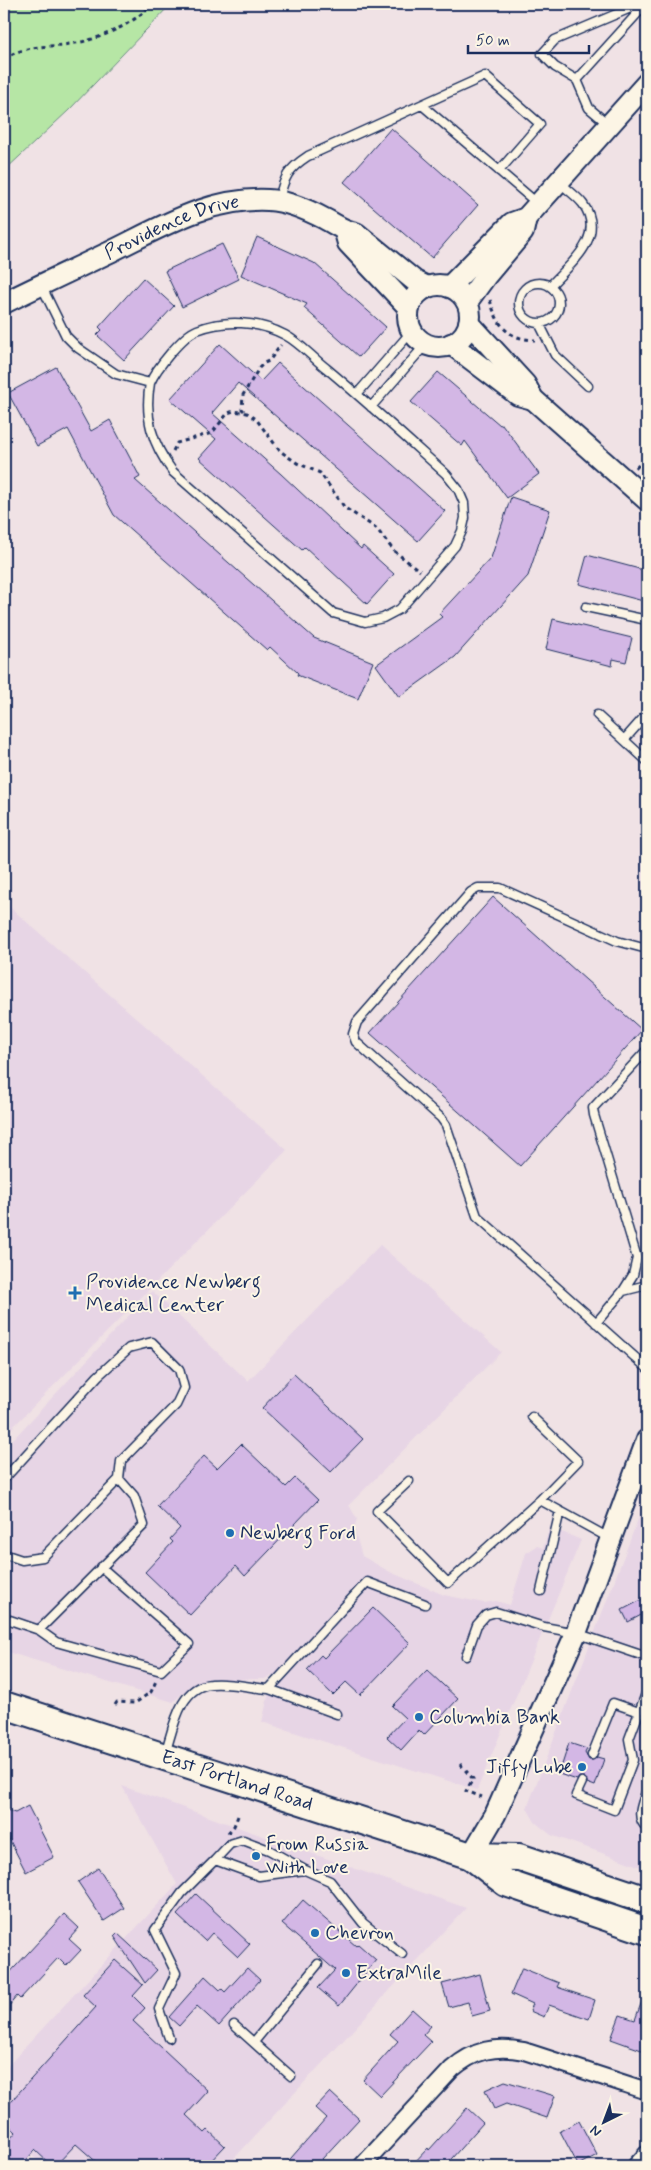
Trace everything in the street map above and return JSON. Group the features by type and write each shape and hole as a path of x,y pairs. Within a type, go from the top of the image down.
{"highway":[{"name":"East Portland Road","path":"4,1705 471,1856 519,1857 647,1900"},
{"name":"East Portland Road","path":"471,1856 506,1883 647,1930"}],"street":[{"path":"449,287 512,223 532,211 647,83"},
{"name":"Providence Drive","path":"4,303 182,216 216,204 245,200 278,202 300,208 326,219 345,232 356,232 415,281 427,287"},
{"path":"467,302 523,232 532,211"},
{"name":"Providence Drive","path":"345,232 348,243 409,308"},
{"path":"436,285 449,287 459,293 467,302 469,324 462,337 451,344 442,347 426,344 412,331 408,316 412,300 420,291 427,287 436,285"},
{"path":"469,324 525,384 533,400 647,500"},
{"path":"451,344 518,395 533,400"},
{"path":"471,1856 495,1815 576,1633 647,1440"},
{"path":"362,2166 452,2069 466,2058 485,2050 507,2047 524,2051 647,2091"},
{"path":"636,2166 647,2154"}],"lane":[{"path":"609,126 589,108 577,80 555,67 542,54 555,40 640,4"},
{"path":"577,80 646,4"},
{"path":"278,202 284,179 294,165 308,156 485,76 540,124 499,171"},
{"path":"422,105 499,171 532,211"},
{"path":"550,286 584,250 590,237 590,223 583,205 559,181"},
{"path":"544,284 550,286 558,296 558,309 551,319 539,323 532,322 522,314 519,300 525,289 531,285 544,284"},
{"path":"41,285 66,336 78,348 116,374 150,383"},
{"path":"239,323 264,326 286,335 357,394 446,474 458,489 464,503 465,518 462,531 455,546 400,609 384,618 365,622 333,614 173,472 163,459 154,438 146,403 150,383 154,373 185,338 195,330 219,324 239,323"},
{"path":"539,323 555,354 588,386"},
{"path":"357,394 412,331"},
{"path":"371,407 426,344"},
{"path":"586,607 647,620"},
{"path":"624,740 647,714"},
{"path":"597,716 647,761"},
{"path":"647,950 617,941 500,888 478,888 471,892 357,1022 353,1034 356,1042 441,1118 446,1125 477,1216 647,1368"},
{"path":"596,1323 623,1291 633,1275 637,1258 593,1108 647,1050"},
{"path":"623,1291 647,1286"},
{"path":"4,1479 98,1376 129,1348 152,1342 179,1369 184,1388 176,1405 121,1461 119,1479 42,1557 22,1560 4,1554"},
{"path":"409,1481 377,1511 448,1583 540,1500 578,1460 532,1417"},
{"path":"39,1630 144,1525 134,1496 119,1479"},
{"path":"540,1500 611,1539"},
{"path":"541,1591 560,1511"},
{"path":"647,1562 647,1570"},
{"path":"4,1618 39,1630 56,1642 160,1671 189,1644 101,1567"},
{"path":"269,1689 367,1582 425,1604"},
{"path":"466,1656 477,1625 486,1615 496,1612 544,1628 576,1633 647,1657"},
{"path":"165,1756 180,1708 194,1690 210,1684 269,1689 337,1714"},
{"path":"582,1782 576,1795 614,1810 633,1760 629,1739 647,1691"},
{"path":"592,1755 613,1702 639,1712"},
{"path":"647,1790 640,1812 642,1822 647,1828"},
{"path":"169,2038 158,2009 176,1973 155,1930 182,1892 230,1844 243,1840 270,1850 305,1870 330,1881 362,1923 402,1954"},
{"path":"215,1860 259,1876 305,1870"},
{"path":"254,2042 318,1964"},
{"path":"234,2025 291,2076"}],"path":[{"path":"4,59 16,51 32,47 72,44 111,32 133,21 152,4"},
{"path":"489,297 498,320 508,333 520,338 548,340"},
{"path":"244,412 242,409 244,395 259,368 273,356 286,335"},
{"path":"163,459 173,452 177,444 212,433 228,413 234,411 244,412 256,419 280,451 297,463 320,473 345,508 376,528 394,551 428,578"},
{"path":"636,469 647,456"},
{"path":"115,1705 117,1702 135,1703 151,1692 160,1671"},
{"path":"460,1764 473,1779 466,1792 482,1797"},
{"path":"225,1836 234,1826 238,1816"}],"shaded area":[{"name":"Providence Newberg Medical Center","path":"4,902 287,1150 4,1436"},
{"path":"380,1245 501,1352 349,1505 357,1519 354,1528 362,1556 390,1572 444,1595 484,1603 496,1601 510,1605 526,1553 537,1546 543,1548 550,1527 581,1540 477,1790 262,1722 273,1676 264,1679 214,1680 199,1684 184,1692 173,1702 4,1651 4,1449 152,1291 248,1381"},
{"path":"647,1496 647,1869 551,1835 535,1822 527,1808"},
{"path":"122,1786 466,1908 227,2166 44,2166 4,2131 4,2070 177,1884"}],"green space":[{"path":"4,4 171,4 69,110 4,171"}],"building":[{"path":"391,128 478,205 432,258 344,182"},
{"path":"257,237 314,263 386,327 359,357 304,308 307,304 241,275"},
{"path":"222,244 239,279 182,307 165,271"},
{"path":"143,278 174,306 124,360 97,335 102,330 99,327"},
{"path":"220,344 261,381 278,363 445,511 418,541 238,383 212,413 361,549 363,546 394,574 367,604 305,547 302,550 199,458 216,439 170,399"},
{"path":"56,367 91,431 110,420 140,477 135,480 314,638 373,662 358,699 297,675 298,673 270,647 267,650 114,515 68,429 37,446 8,393"},
{"path":"438,372 500,425 502,424 539,474 507,498 465,441 462,446 411,402"},
{"path":"511,497 550,510 528,576 455,657 399,697 376,665 442,617 439,614 491,558"},
{"path":"587,555 647,571 647,602 579,584"},
{"path":"553,619 632,638 626,662 613,659 612,666 546,649"},
{"path":"493,897 642,1030 520,1166 370,1033"},
{"path":"294,1374 363,1439 331,1472 262,1408"},
{"name":"Newberg Ford","path":"241,1444 286,1487 295,1478 318,1500 245,1576 236,1566 190,1615 145,1572 173,1542 170,1539 180,1528 157,1506 204,1456 217,1468"},
{"path":"647,1597 647,1612 628,1622 622,1610"},
{"path":"373,1608 410,1643 360,1695 346,1682 333,1695 307,1670 321,1655 324,1658"},
{"path":"427,1670 458,1699 424,1735 419,1730 401,1750 387,1737 405,1718 392,1706"},
{"name":"Jiffy Lube","path":"569,1743 587,1749 585,1753 589,1760 597,1757 604,1759 595,1786 587,1783 584,1777 579,1777 577,1780 559,1774"},
{"path":"28,1806 54,1857 26,1872 4,1829 4,1809 15,1813"},
{"path":"98,1868 124,1908 104,1921 78,1882"},
{"path":"196,1894 250,1944 238,1957 212,1933 205,1941 177,1915"},
{"path":"303,1900 356,1946 358,1944 376,1960 339,2006 318,1988 335,1970 282,1924"},
{"path":"64,1914 79,1928 69,1939 81,1950 66,1966 58,1958 20,1999 17,1996 4,2012 4,1979"},
{"path":"117,1933 157,1970 145,1983 114,1936"},
{"path":"115,1960 143,1985 133,1996 145,2008 133,2021 208,2091 186,2115 205,2133 208,2130 225,2146 206,2166 101,2166 76,2144 55,2166 52,2166 35,2150 21,2166 4,2166 4,2146 16,2132 4,2121 4,2109 96,2007 83,1995"},
{"path":"247,1968 260,1980 219,2026 197,2006 179,2026 169,2017 205,1976 220,1990 222,1989 225,1992"},
{"path":"522,1968 559,1983 557,1987 595,2000 589,2019 549,2005 544,2017 530,2011 533,2004 511,1994"},
{"path":"480,1974 490,2011 472,2016 468,2002 449,2007 442,1984"},
{"path":"646,1990 647,2052 611,2039 620,2015 635,2020"},
{"path":"412,2009 431,2026 423,2035 431,2042 380,2096 363,2080 398,2041 390,2034"},
{"path":"505,2081 555,2096 547,2118 506,2104 494,2109 485,2090"},
{"path":"330,2092 359,2119 322,2159 329,2166 284,2166 326,2118 315,2108"},
{"path":"467,2108 483,2123 452,2158 444,2166 411,2166 428,2148 429,2150"},
{"path":"579,2121 597,2155 578,2165 560,2131"}],"place":[{"name":"Providence Newberg Medical Center","path":"75,1293"},
{"name":"Newberg Ford","path":"230,1533"},
{"name":"Columbia Bank","path":"419,1717"},
{"name":"Jiffy Lube","path":"582,1767"},
{"name":"From Russia With Love","path":"256,1856"},
{"name":"Chevron","path":"315,1933"},
{"name":"ExtraMile","path":"346,1973"}]}
